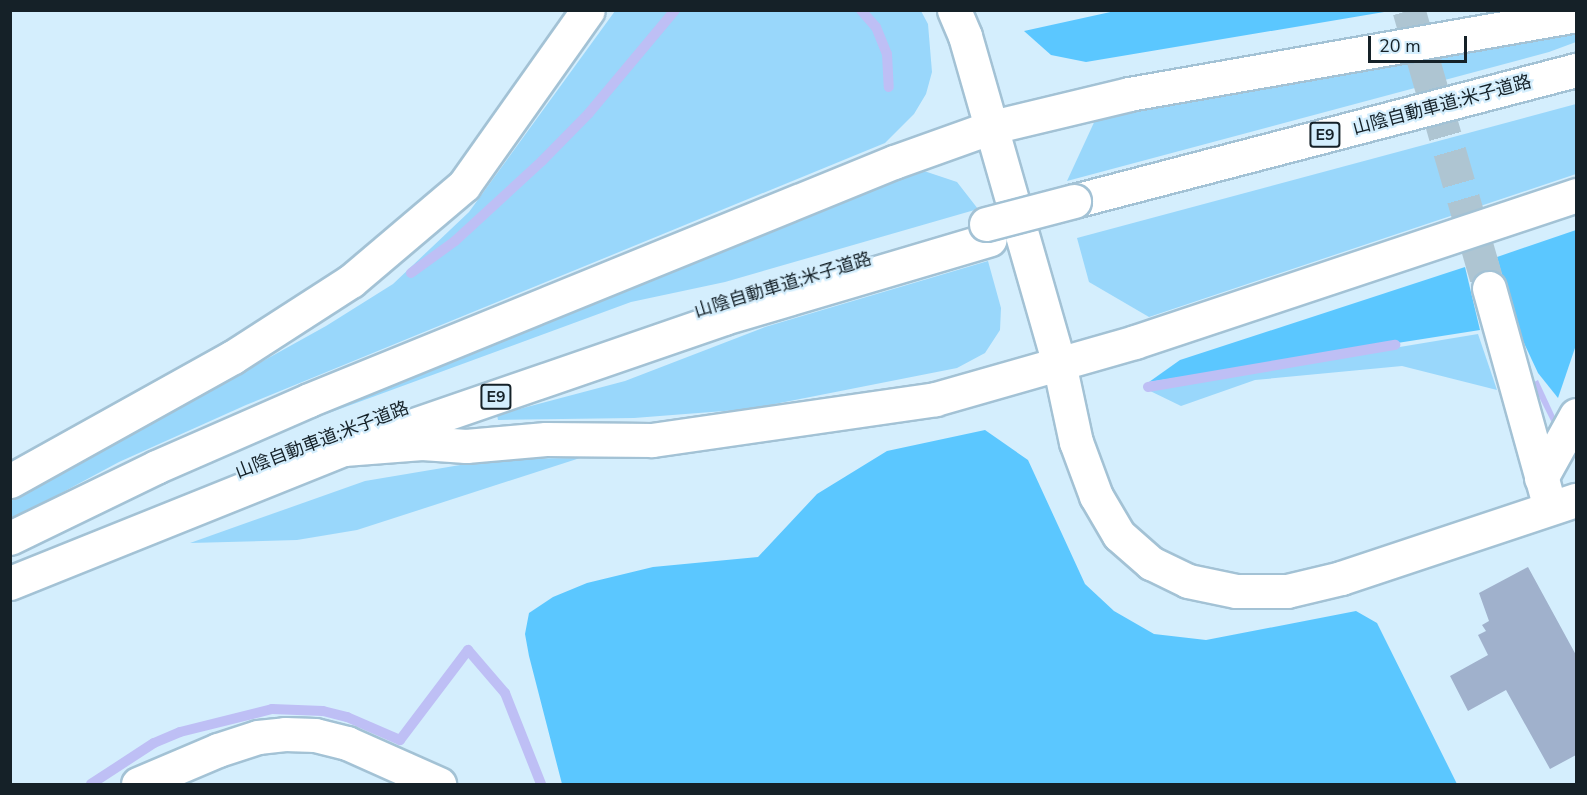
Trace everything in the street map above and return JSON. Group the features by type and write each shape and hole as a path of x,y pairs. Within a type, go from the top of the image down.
{"main road":[{"path":"10,481 233,357 351,281 464,185 588,10"},
{"path":"954,10 992,127 1059,363 1076,442 1096,496 1113,525 1151,563 1188,581 1236,591 1287,591 1341,578 1556,495"},
{"path":"10,538 156,467 309,400 894,162 992,127 1129,94 1576,15"},
{"name":"山陰自動車道;米子道路","path":"10,567 338,432 719,303 1076,209 1576,70"},
{"name":"山陰自動車道;米子道路","path":"1076,209 1576,89"},
{"path":"344,449 422,443 466,446 546,439 652,440 738,431 935,399 1135,342 1576,195"},
{"name":"山陰自動車道;米子道路","path":"10,584 344,449 724,318 988,232"},
{"path":"1489,288 1556,495"},
{"path":"1556,495 1571,426"},
{"path":"138,784 218,750 258,737 285,734 315,735 346,743 439,784"}],"shaded area":[{"path":"615,11 921,11 928,24 932,72 926,94 914,114 885,143 246,405 119,462 11,520 11,501 326,326 393,284 469,212"},
{"path":"1115,11 1390,11 1086,62 1051,55 1024,31"},
{"path":"1576,30 1576,42 1549,52 1067,181 1097,116"},
{"path":"1576,104 1576,174 1149,317 1089,282 1077,238"},
{"path":"918,169 957,182 978,209 725,282 631,302 288,428 309,416"},
{"path":"1576,230 1576,345 1558,398 1538,373 1516,326 1497,257"},
{"path":"988,261 1001,308 1000,330 985,353 957,368 750,409 634,418 498,420 497,415 625,381 765,327"},
{"path":"1465,267 1480,330 1149,382 1180,360"},
{"path":"1478,334 1497,390 1402,366 1255,380 1181,406 1146,389"},
{"path":"1538,380 1557,421 1553,425 1532,383"},
{"path":"985,430 1028,460 1085,584 1114,611 1154,634 1206,640 1356,611 1377,623 1457,784 562,784 529,656 525,634 529,613 553,597 587,583 653,567 758,557 817,494 887,451"},
{"path":"580,458 357,530 297,540 190,543 365,481 496,459"}],"building":[{"path":"1528,567 1576,655 1576,755 1550,769 1506,690 1468,711 1450,676 1488,655 1478,635 1486,631 1482,625 1489,621 1479,593"}],"waterway":[{"path":"411,273 455,241 542,161 589,113 675,10"},
{"path":"861,10 876,27 887,54 889,87"},
{"path":"1148,387 1395,345"},
{"path":"91,784 154,743 180,732 272,709 323,711 347,717 400,740 468,650 505,693 541,784"}],"tunnel":[{"path":"1409,10 1489,288"}]}
